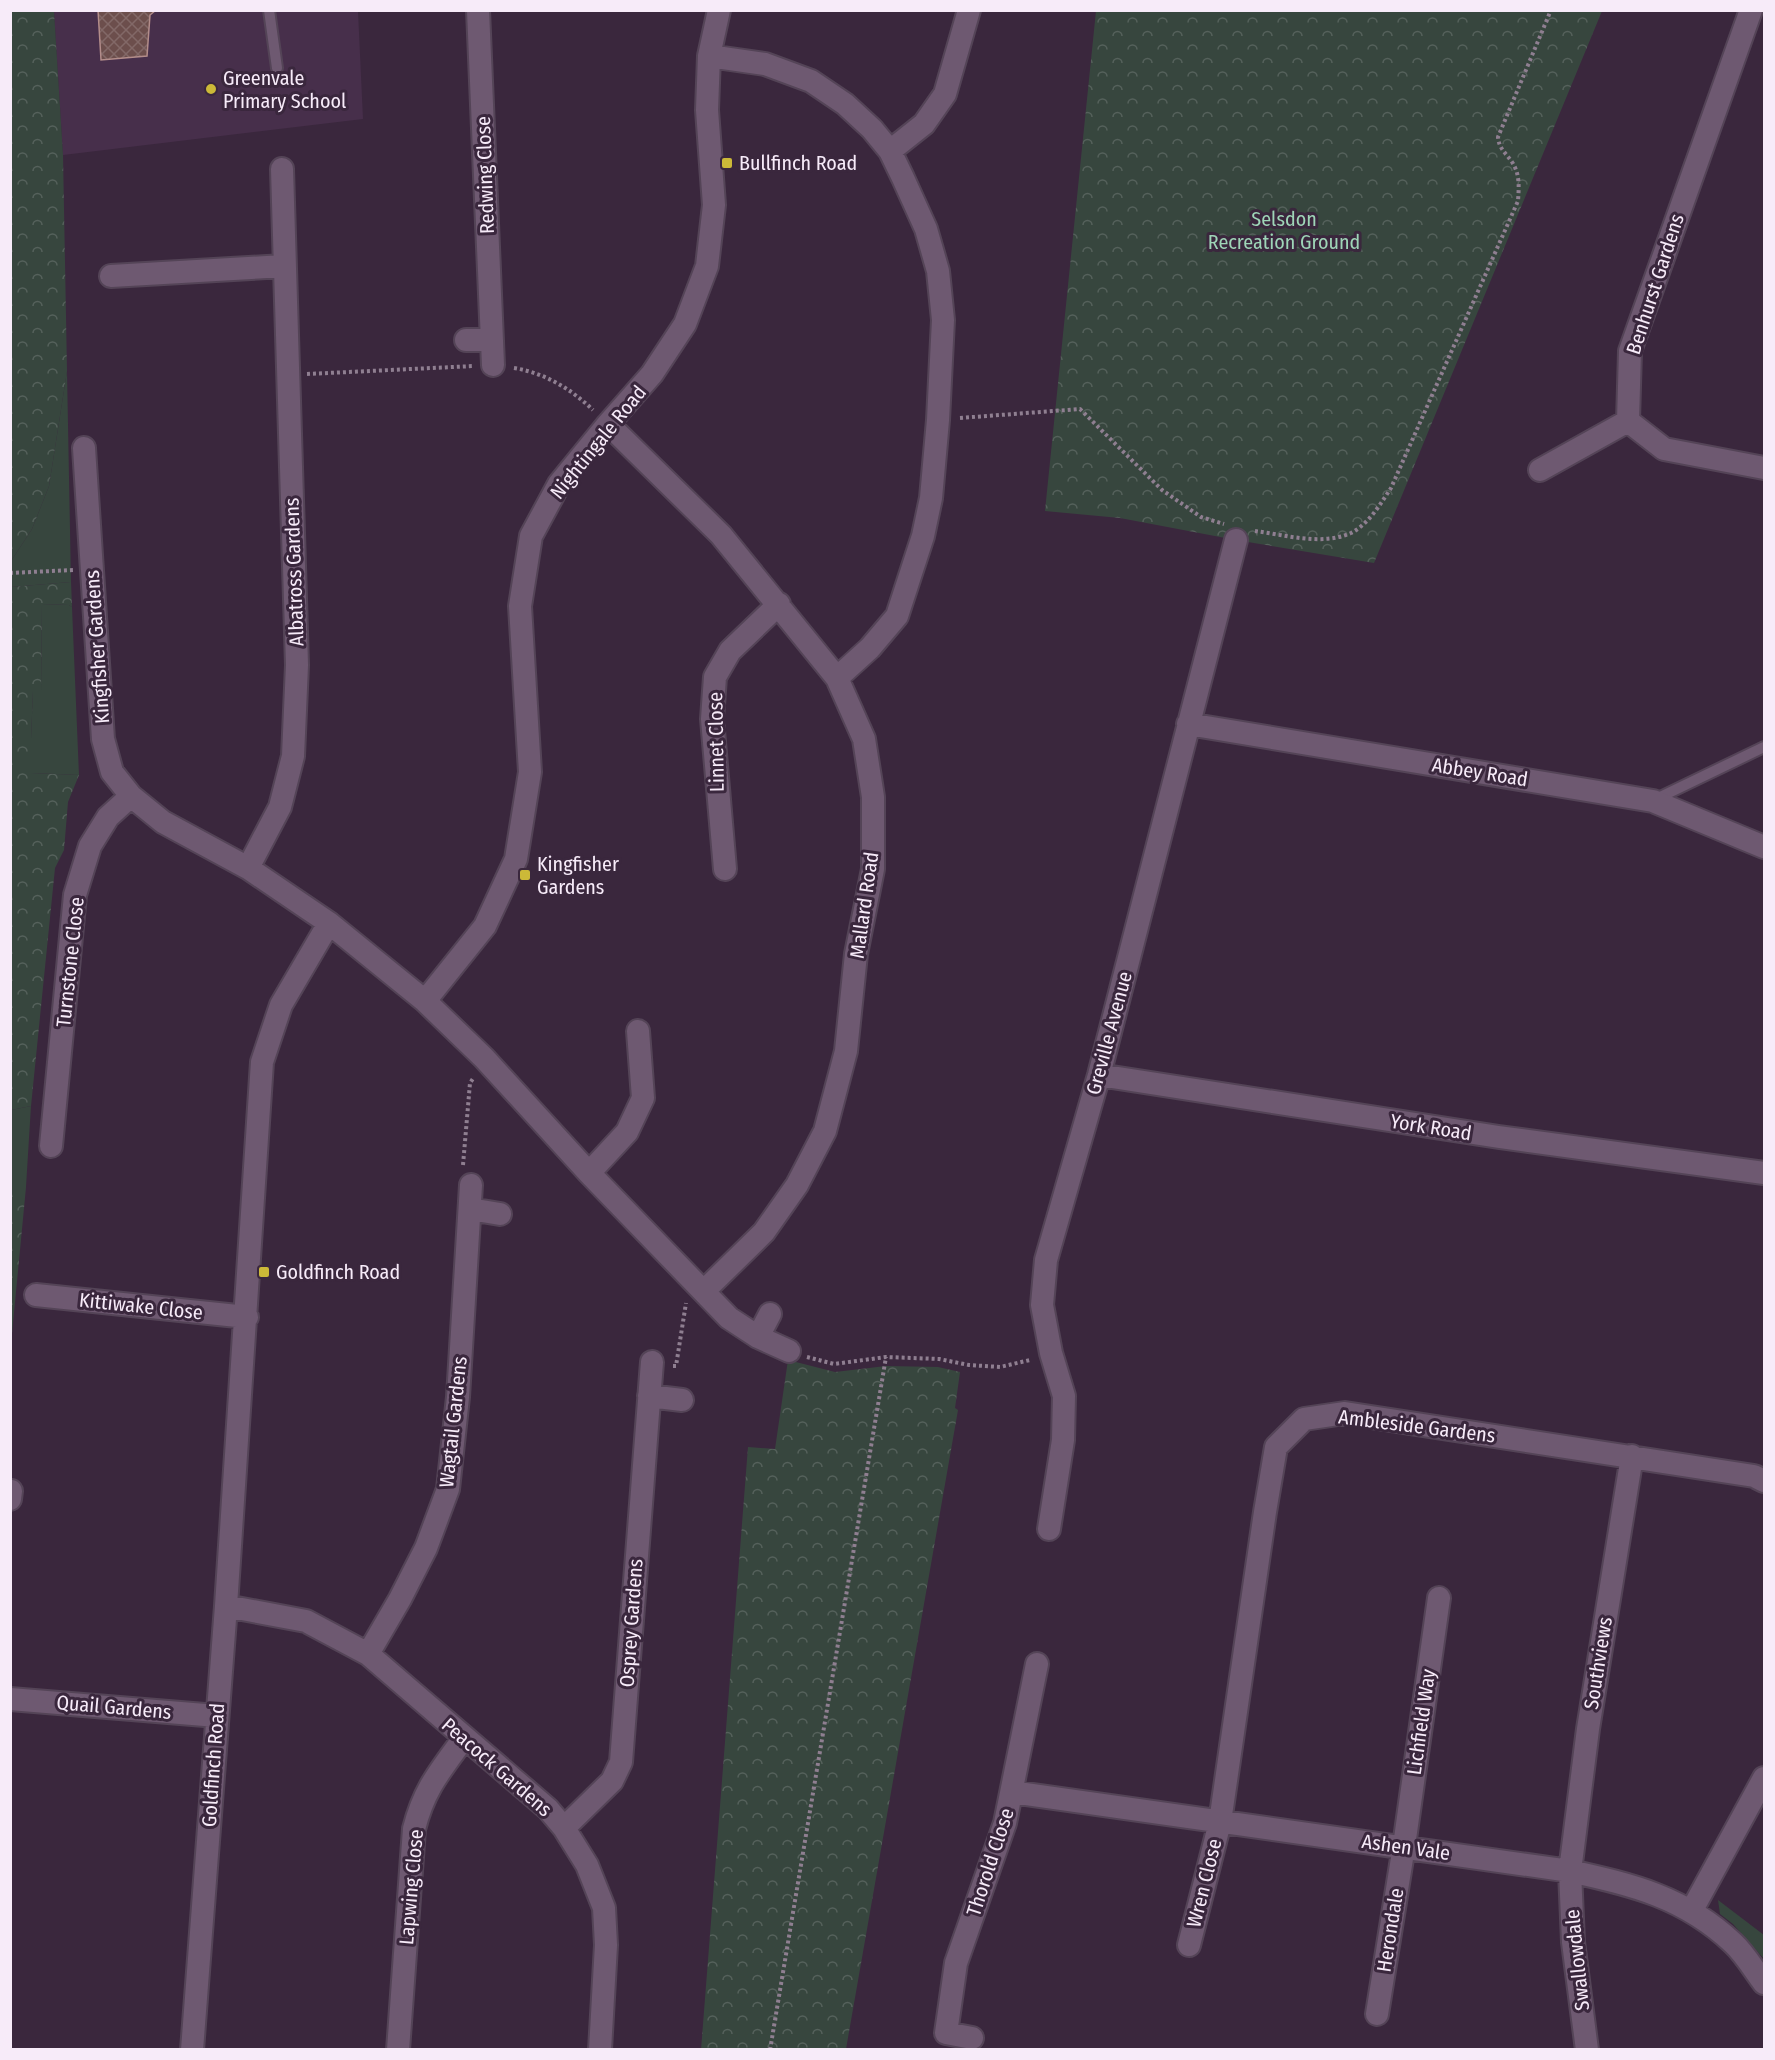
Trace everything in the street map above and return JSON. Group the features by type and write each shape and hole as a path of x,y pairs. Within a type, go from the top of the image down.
{"street":[{"name":"Redwing Close","path":"478,10 493,364"},
{"name":"Nightingale Road","path":"425,1001 485,926 516,859 530,772 520,606 531,536 559,484 652,374 685,324 707,266 714,206 707,110 709,56 719,10"},
{"path":"891,152 924,124 945,94 969,10"},
{"name":"Benhurst Gardens","path":"1628,421 1630,351 1751,10"},
{"path":"709,56 765,64 811,81 845,104 872,129 891,152 926,229 938,271 943,320 938,420 931,498 927,517 910,581 897,616 870,648 837,678"},
{"name":"Albatross Gardens","path":"248,868 280,807 293,756 297,665 282,169"},
{"path":"111,276 284,266"},
{"path":"466,340 492,340"},
{"path":"1540,470 1628,421 1664,449 1764,468"},
{"name":"Mallard Road","path":"608,424 721,535 837,678 864,739 873,797 873,869 856,954 846,1052 825,1131 797,1185 764,1232 704,1291"},
{"name":"Kingfisher Gardens","path":"84,448 103,739 112,772 131,796 163,822 248,868 329,922 425,1001 484,1058 589,1173 729,1318 758,1337 789,1351"},
{"name":"Greville Avenue","path":"1049,1528 1063,1440 1064,1396 1051,1353 1042,1305 1046,1260 1099,1075 1238,535"},
{"name":"Linnet Close","path":"725,869 711,719 715,677 730,651 779,604"},
{"name":"Abbey Road","path":"1188,724 1653,801 1764,847"},
{"name":"Turnstone Close","path":"51,1146 75,895 90,846 108,817 131,796"},
{"name":"Goldfinch Road","path":"192,2049 247,1317 262,1062 280,1005 329,922"},
{"path":"589,1173 627,1132 643,1098 650,1054 638,1031"},
{"name":"York Road","path":"1099,1075 1499,1137 1764,1173"},
{"name":"Wagtail Gardens","path":"368,1654 426,1548 448,1489 458,1397 471,1185"},
{"path":"470,1209 500,1214"},
{"name":"Kittiwake Close","path":"36,1295 247,1317"},
{"path":"758,1337 770,1314"},
{"name":"Osprey Gardens","path":"564,1828 612,1781 621,1762 652,1362"},
{"path":"649,1396 682,1400"},
{"name":"Ambleside Gardens","path":"1220,1822 1276,1447 1304,1419 1346,1413 1632,1456 1754,1476 1764,1481"},
{"name":"Southviews","path":"1570,1871 1588,1729 1632,1456"},
{"path":"10,1499 11,1491"},
{"name":"Lichfield Way","path":"1404,1846 1439,1598"},
{"name":"Peacock Gardens","path":"226,1606 306,1621 368,1654 548,1809 564,1828 587,1865 604,1908 606,1945 600,2049"},
{"name":"Thorold Close","path":"972,2038 946,2033 956,1963 1005,1823 1037,1664"},
{"name":"Quail Gardens","path":"10,1699 217,1716"},
{"name":"Lapwing Close","path":"398,2049 414,1829 428,1788 464,1738"},
{"path":"1692,1910 1764,1778"},
{"name":"Ashen Vale","path":"1012,1792 1404,1846 1570,1871 1630,1884 1692,1910 1734,1944 1764,1983"},
{"name":"Wren Close","path":"1189,1945 1220,1822"},
{"name":"Herondale","path":"1377,2014 1404,1846"},
{"name":"Swallowdale","path":"1570,1871 1573,1942 1587,2049"}],"lane":[{"path":"270,10 277,68"},
{"path":"1653,801 1764,747"}],"path":[{"path":"938,420 1080,409 1162,490 1201,517 1238,535 1322,540 1352,532 1370,518 1392,488 1518,201 1520,180 1514,164 1499,146 1498,137 1551,10"},
{"path":"289,375 493,364 519,369 553,380 578,396 608,424"},
{"path":"10,573 92,569"},
{"path":"471,1185 462,1182 470,1083 484,1058"},
{"path":"652,1362 676,1366 688,1275"},
{"path":"789,1351 834,1364 886,1357 939,1359 969,1365 1000,1367 1051,1353"},
{"path":"771,2049 886,1357"}],"shaded area":[{"name":"Greenvale Primary School","path":"54,11 358,11 363,119 63,155"}],"green space":[{"path":"11,10 54,11 63,155 67,371 49,486 32,529 11,561"},
{"name":"Selsdon Recreation Ground","path":"1096,11 1602,11 1374,563 1120,518 1045,511"},
{"path":"67,371 71,582 11,587 11,561 32,529 49,486"},
{"path":"71,582 72,607 42,604 41,690 33,691 31,773 79,775 68,802 64,850 55,868 31,1106 11,1110 11,587"},
{"path":"42,604 72,607 79,775 31,773 33,690 41,690"},
{"path":"31,1106 26,1187 11,1187 11,1110"},
{"path":"10,1187 26,1187 11,1344"},
{"path":"788,1360 835,1372 886,1366 938,1367 960,1372 955,1408 958,1410 846,2049 701,2050 748,1447 775,1449"},
{"path":"1718,1900 1764,1935 1764,1959 1733,1924 1720,1914"}],"building":[{"path":"98,10 156,10 150,15 147,56 101,60"}],"place":[{"name":"Greenvale Primary School","path":"211,89"},
{"name":"Bullfinch Road","path":"727,163"},
{"name":"Kingfisher Gardens","path":"525,875"},
{"name":"Goldfinch Road","path":"264,1272"}]}
